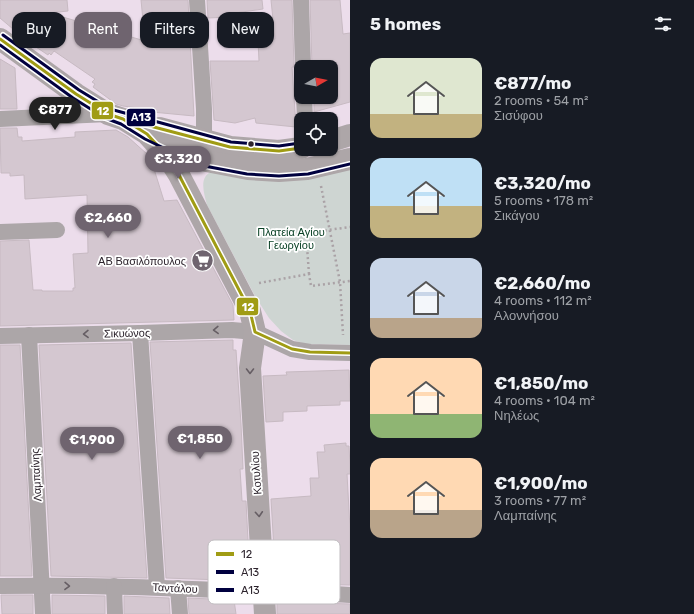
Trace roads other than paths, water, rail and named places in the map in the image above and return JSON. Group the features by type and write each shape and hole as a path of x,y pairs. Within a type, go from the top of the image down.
{"street":[{"path":"195,205 195,180 202,150 204,109 197,0"},
{"path":"301,0 303,60"},
{"path":"0,39 76,94 147,134 202,150 230,147 279,151 294,149"},
{"path":"0,119 115,116 248,169 279,171 318,167 350,159"},
{"path":"147,134 167,156 195,205 250,311 255,332"},
{"path":"338,139 350,135"},
{"path":"0,232 57,230"},
{"name":"Σικυώνος","path":"0,336 232,330 255,332 292,349 310,352 347,353"},
{"name":"Κοτυλίου","path":"255,332 250,368 260,540"},
{"path":"140,333 158,587"},
{"name":"Λαμπαίνης","path":"29,335 43,614"},
{"name":"Ταντάλου","path":"0,586 114,586 208,589"},
{"path":"114,586 115,614"},
{"path":"178,588 180,614"},
{"name":"Ταντάλου","path":"340,595 350,595"},
{"name":"Κοτυλίου","path":"264,604 265,614"}],"place":[{"name":"ΑΒ Βασιλόπουλος","path":"202,261"}],"park label":[{"name":"Πλατεία Αγίου Γεωργίου","path":"291,238"}]}
